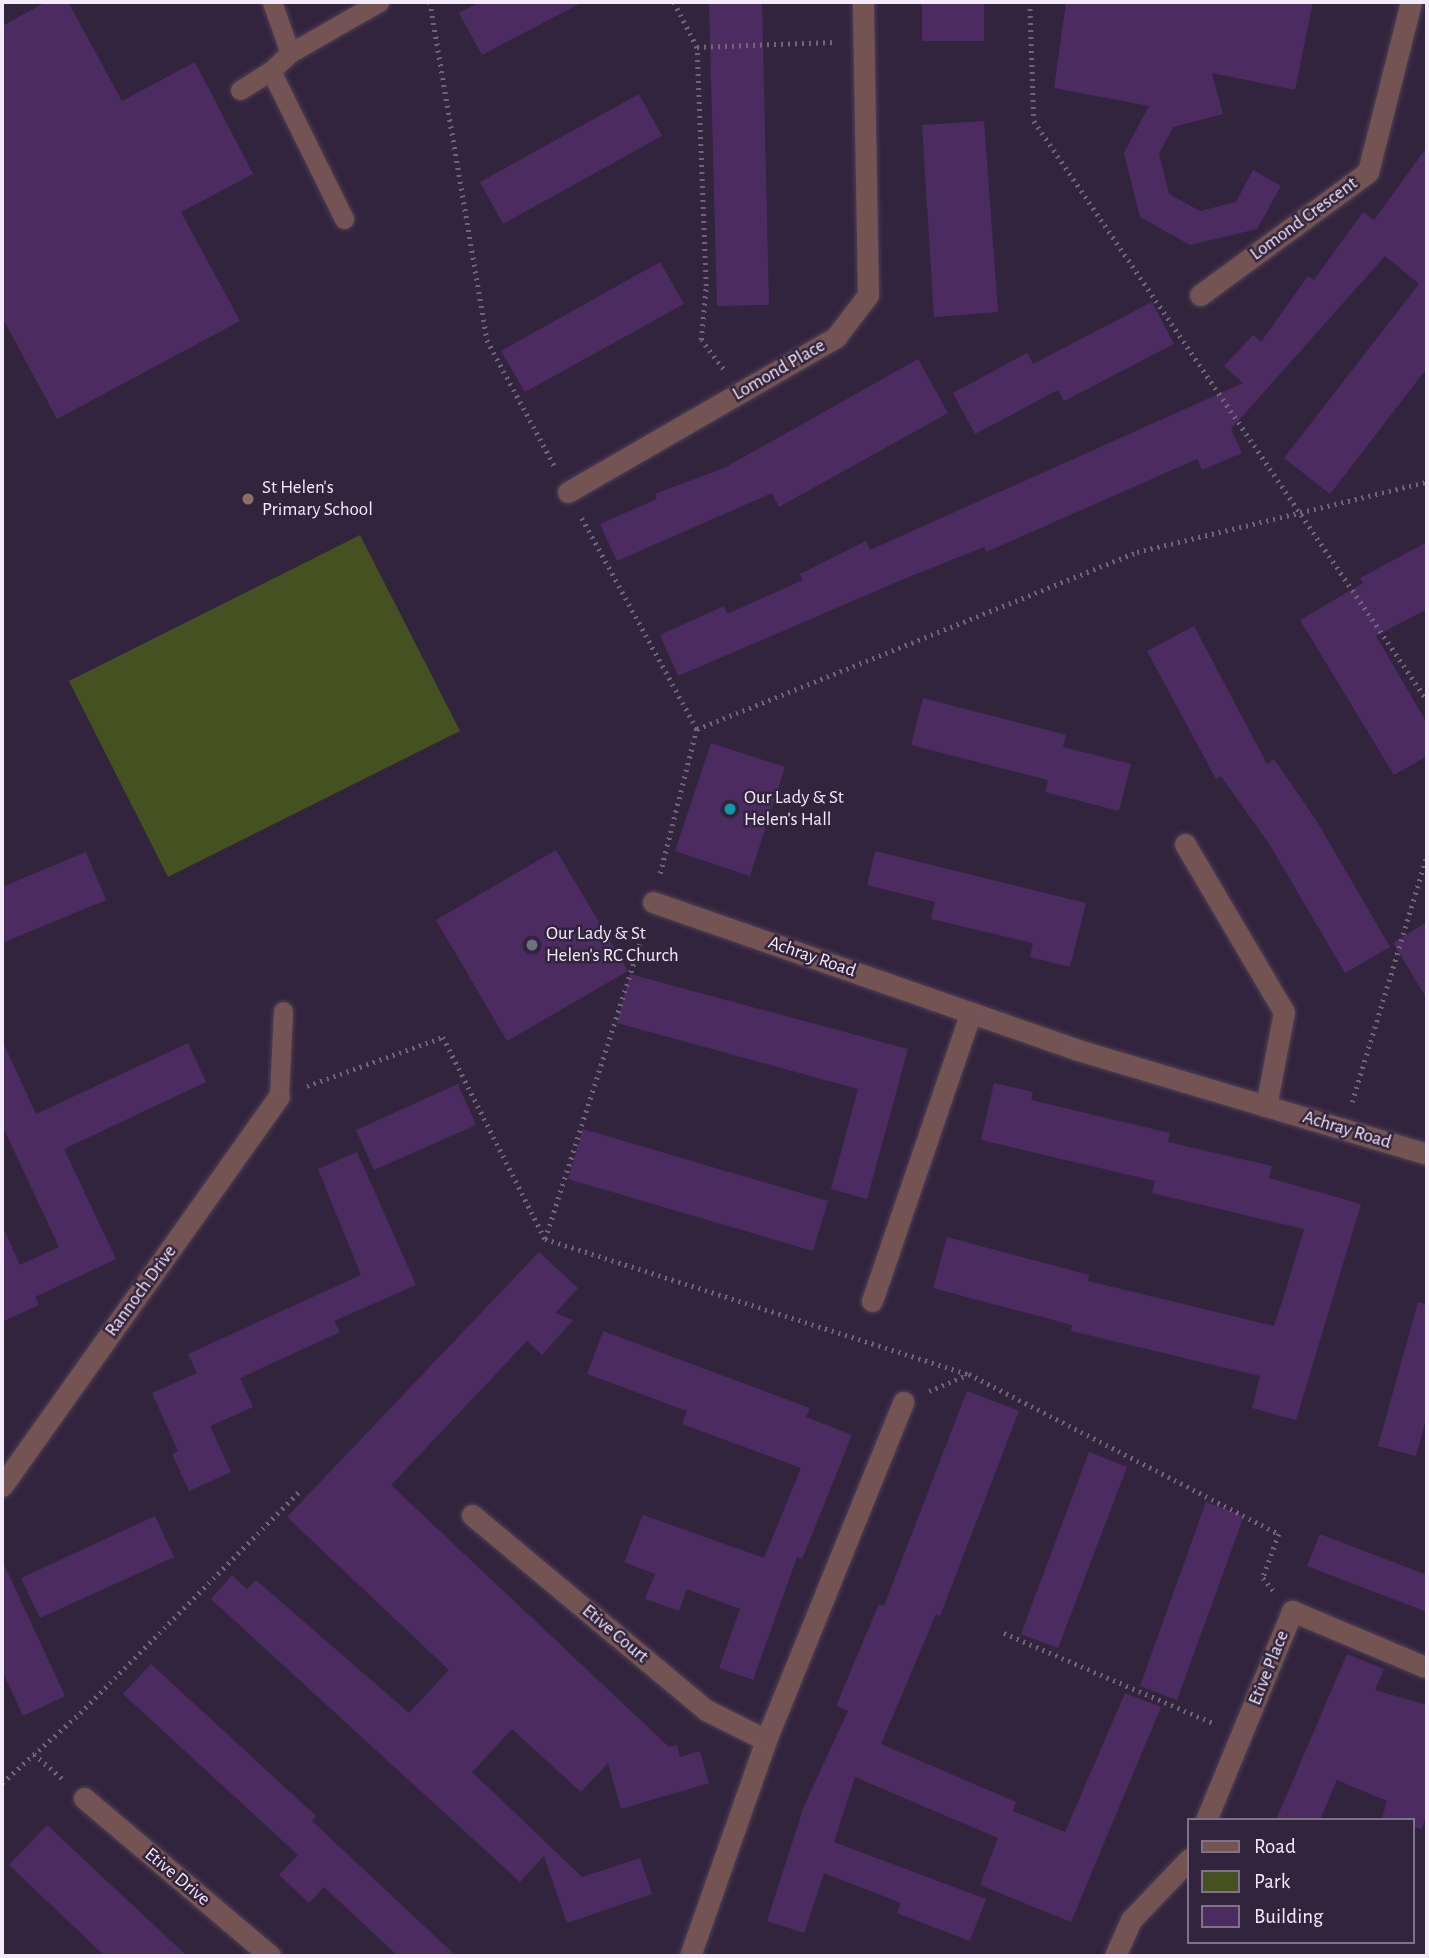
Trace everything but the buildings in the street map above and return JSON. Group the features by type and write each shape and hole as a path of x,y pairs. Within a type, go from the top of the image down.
{"street":[{"name":"Lomond Place","path":"568,492 836,337 869,295 863,2"},
{"name":"Lomond Crescent","path":"1200,295 1368,172 1411,2"},
{"path":"1185,844 1284,1012 1266,1106"},
{"name":"Achray Road","path":"653,902 971,1012 1427,1154"},
{"path":"872,1301 971,1012"},
{"name":"Rannoch Drive","path":"2,1486 279,1096"},
{"path":"690,1956 766,1740 903,1402"},
{"name":"Etive Court","path":"471,1515 706,1710 766,1740"},
{"name":"Etive Place","path":"1207,1818 1292,1611 1425,1667"},
{"name":"Etive Drive","path":"84,1798 270,1956"},
{"path":"1115,1956 1131,1920 1188,1860"}],"lane":[{"path":"272,2 290,54"},
{"path":"240,90 271,71 290,54 379,2"},
{"path":"271,71 344,219"},
{"path":"279,1096 283,1011"}],"path":[{"path":"430,2 487,340 697,729 653,902 545,1239"},
{"path":"674,2 697,47 706,286 701,340 741,392"},
{"path":"1030,2 1034,121 1298,516 1427,700"},
{"path":"697,47 864,41"},
{"path":"697,729 1137,552 1298,516 1427,482"},
{"path":"1344,1129 1427,855"},
{"path":"279,1096 443,1037 545,1239 969,1374 1279,1534 1263,1578 1292,1611"},
{"path":"903,1402 969,1374"},
{"path":"2,1783 302,1489"},
{"path":"1003,1633 1241,1736"},
{"path":"34,1754 84,1798"}],"green space":[{"path":"360,535 460,731 168,877 69,681"}],"place":[{"name":"St Helen's Primary School","path":"248,499"},
{"name":"Our Lady & St Helen's Hall","path":"730,809"},
{"name":"Our Lady & St Helen's RC Church","path":"532,945"}]}
